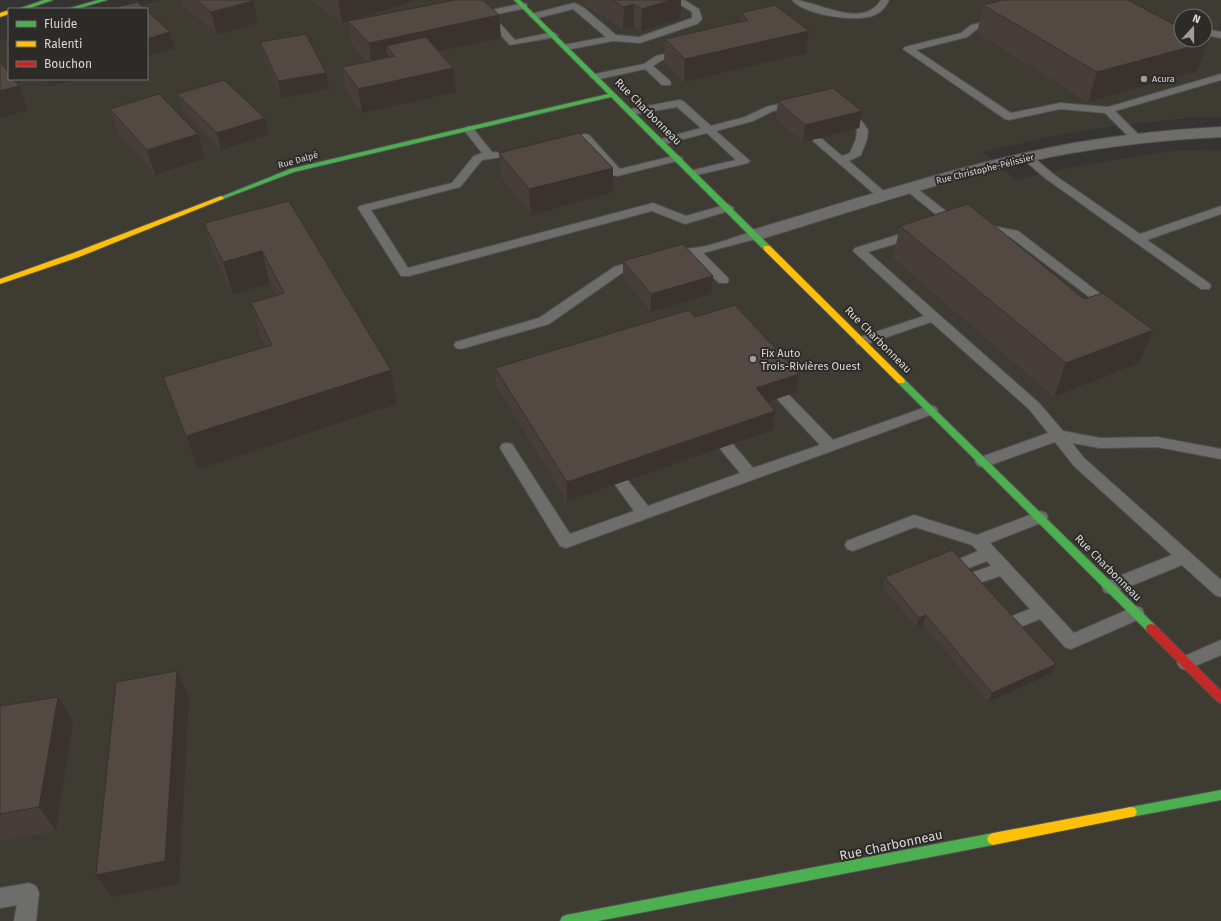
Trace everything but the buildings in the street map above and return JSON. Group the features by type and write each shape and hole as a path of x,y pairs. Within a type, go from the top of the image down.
{"street":[{"path":"23,8 50,0"},
{"path":"74,8 104,0"},
{"name":"Rue Charbonneau","path":"521,3 1221,698"},
{"name":"Rue Dalpé","path":"0,282 76,255 292,170 614,94"},
{"name":"Rue Christophe-Pélissier","path":"755,235 883,196 1027,157 1137,139 1221,132"},
{"name":"Rue Charbonneau","path":"566,921 1221,795"}],"lane":[{"path":"566,47 613,38 640,40 694,22 697,19 696,11 677,0"},
{"path":"796,0 820,11 849,16 864,15 878,10 885,0"},
{"path":"534,16 589,1"},
{"path":"521,3 486,14 513,43 553,35"},
{"path":"574,6 581,10 613,38"},
{"path":"1007,20 974,27 964,35 908,48 1009,117 1060,106 1108,110 1221,77"},
{"path":"595,77 647,66 659,58 690,52"},
{"path":"647,66 666,83"},
{"path":"661,142 749,118 770,109 806,101"},
{"path":"631,112 679,103 744,161 693,173"},
{"path":"838,106 863,127 865,133 855,155 842,160"},
{"path":"1108,110 1137,139"},
{"path":"468,129 489,155"},
{"path":"556,144 585,137 617,173 677,158"},
{"path":"818,140 883,196"},
{"path":"512,154 489,155 478,158 456,184 364,208 405,273 653,207 685,220 728,208"},
{"path":"1027,157 1049,176 1205,286"},
{"path":"911,189 952,222 1014,234 1105,302"},
{"path":"1138,239 1221,210"},
{"path":"952,222 859,251 1034,406 1079,462 1221,590"},
{"path":"461,345 544,322 618,270 681,252 695,252 755,235"},
{"path":"695,252 723,280"},
{"path":"862,341 934,317"},
{"path":"783,397 831,447"},
{"path":"507,448 566,542 931,410"},
{"path":"984,462 1058,435 1100,443 1157,442 1221,454"},
{"path":"726,446 751,476"},
{"path":"621,482 645,514"},
{"path":"978,541 1040,517"},
{"path":"853,545 914,521 978,541 1071,642 1136,613"},
{"path":"956,567 989,554"},
{"path":"1110,587 1185,557"},
{"path":"968,581 1002,568"},
{"path":"1008,625 1042,611"},
{"path":"1186,663 1221,647"},
{"path":"0,898 29,893 25,921"}],"shaded area":[{"path":"162,0 1221,0 1221,117 1195,117 1114,126 1049,137 982,152 1016,180 1081,165 1173,151 1221,150 1221,921 0,921 0,41 8,39 8,80 148,80 148,8 130,8"}],"traffic: fast":[{"path":"24,8 50,0"},
{"path":"74,8 104,0"},
{"path":"517,0 767,248"},
{"path":"221,198 292,170 613,95"},
{"path":"901,381 1151,628"},
{"path":"1131,812 1221,795"},
{"path":"566,921 993,839"}],"traffic: slow":[{"path":"0,15 8,12"},
{"path":"0,282 76,255 221,198"},
{"path":"767,248 901,381"},
{"path":"993,839 1131,812"}],"traffic: jam":[{"path":"1151,628 1221,698"}],"place":[{"name":"Acura","path":"1144,79"},
{"name":"Fix Auto Trois-Rivières Ouest","path":"753,359"}]}
